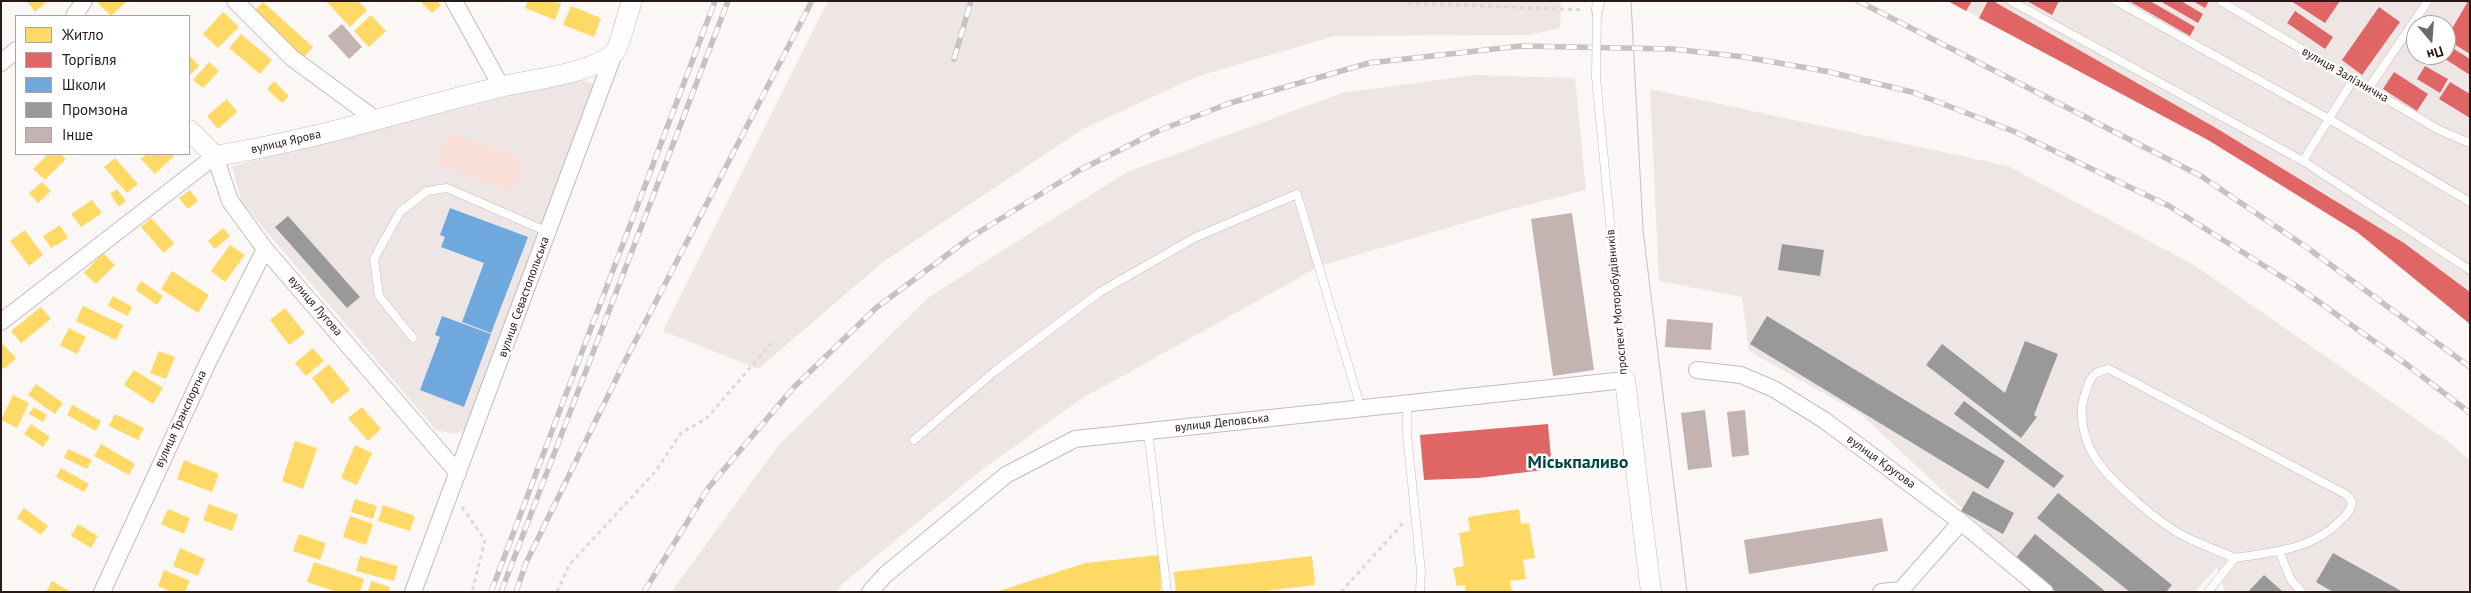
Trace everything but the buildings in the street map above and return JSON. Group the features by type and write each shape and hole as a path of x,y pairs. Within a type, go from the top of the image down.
{"street":[{"path":"75,15 84,1"},
{"path":"235,1 292,58 375,119"},
{"path":"454,1 501,86"},
{"name":"вулиця Севастопольська","path":"413,592 616,51 632,1"},
{"path":"1,63 15,51"},
{"name":"вулиця Ярова","path":"1,322 215,156 273,147 501,86 578,70 598,63 616,51"},
{"name":"вулиця Лугова","path":"190,131 215,156 230,200 265,249 458,473"},
{"name":"вулиця Транспортна","path":"102,592 209,360 265,249"},
{"name":"вулиця Кругова","path":"1697,370 1742,376 1774,389 1840,432 1961,522 2045,592"},
{"name":"вулиця Деповська","path":"870,592 885,575 1006,475 1075,439 1625,380"},
{"name":"проспект Моторобудівників","path":"1625,380 1652,592"},
{"path":"1881,592 1902,591 1961,522"}],"lane":[{"path":"2011,1 2303,161 2470,270"},
{"path":"2116,1 2329,119 2470,202"},
{"path":"2368,89 2428,1"},
{"name":"вулиця Залізнична","path":"2222,2 2439,130 2470,143"},
{"name":"проспект Моторобудівників","path":"1598,6 1596,77 1625,380"},
{"path":"2303,161 2353,80"},
{"path":"412,338 380,296 374,259 400,212 428,191 447,188 548,232"},
{"path":"914,440 995,371 1100,292 1194,238 1297,194 1361,408"},
{"path":"2109,369 2347,496 2352,502 2352,509 2329,533 2305,544 2279,551 2235,558 2181,535 2137,502 2096,460 2085,435 2081,408 2092,376 2098,370 2109,369"},
{"path":"1407,403 1407,434 1421,571 1420,592"},
{"path":"1148,431 1166,592"},
{"path":"2279,551 2291,580 2302,592"},
{"path":"2208,592 2235,558"}],"path":[{"path":"1408,3 1598,6"},
{"path":"557,592 569,565 655,472 682,432 706,419 774,340"},
{"path":"451,492 485,540 472,592"},
{"path":"1341,592 1415,511"}],"shaded area":[{"path":"828,1 1561,1 1560,28 1528,35 1334,36 1196,77 1083,129 883,262 758,369 663,331"},
{"path":"1948,1 2470,1 2470,324 2357,232 2208,140"},
{"path":"1474,75 1575,78 1586,190 1504,211 1320,266 1081,399 983,469 842,584 837,592 671,592 778,446 929,297 1127,172 1342,93"},
{"path":"579,78 595,85 468,428 454,434 436,430 241,202 232,166"},
{"path":"1650,89 2008,166 2194,265 2449,442 2470,461 2470,592 2227,592 2224,590 2217,567 2195,592 2057,592 2004,548 1862,415 1749,351 1742,297 1659,281"},
{"path":"447,132 521,157 522,167 516,184 509,191 435,164"}],"tram line":[{"path":"1631,1 1643,230 1687,592"}],"railway":[{"path":"491,592 715,1"},
{"path":"501,592 728,1"},
{"path":"516,592 526,563 624,363 812,1"},
{"path":"954,59 971,1"},
{"path":"1858,1 2201,176 2309,249 2470,367"},
{"path":"644,592 709,487 794,387 876,308 971,237 1078,171 1158,131 1230,103 1369,63 1521,46 1673,49 1744,57 1825,71 1912,92 2013,131 2169,206 2298,287 2406,364 2470,413"}],"district":[{"name":"Міськпаливо","path":"1578,463"}]}
